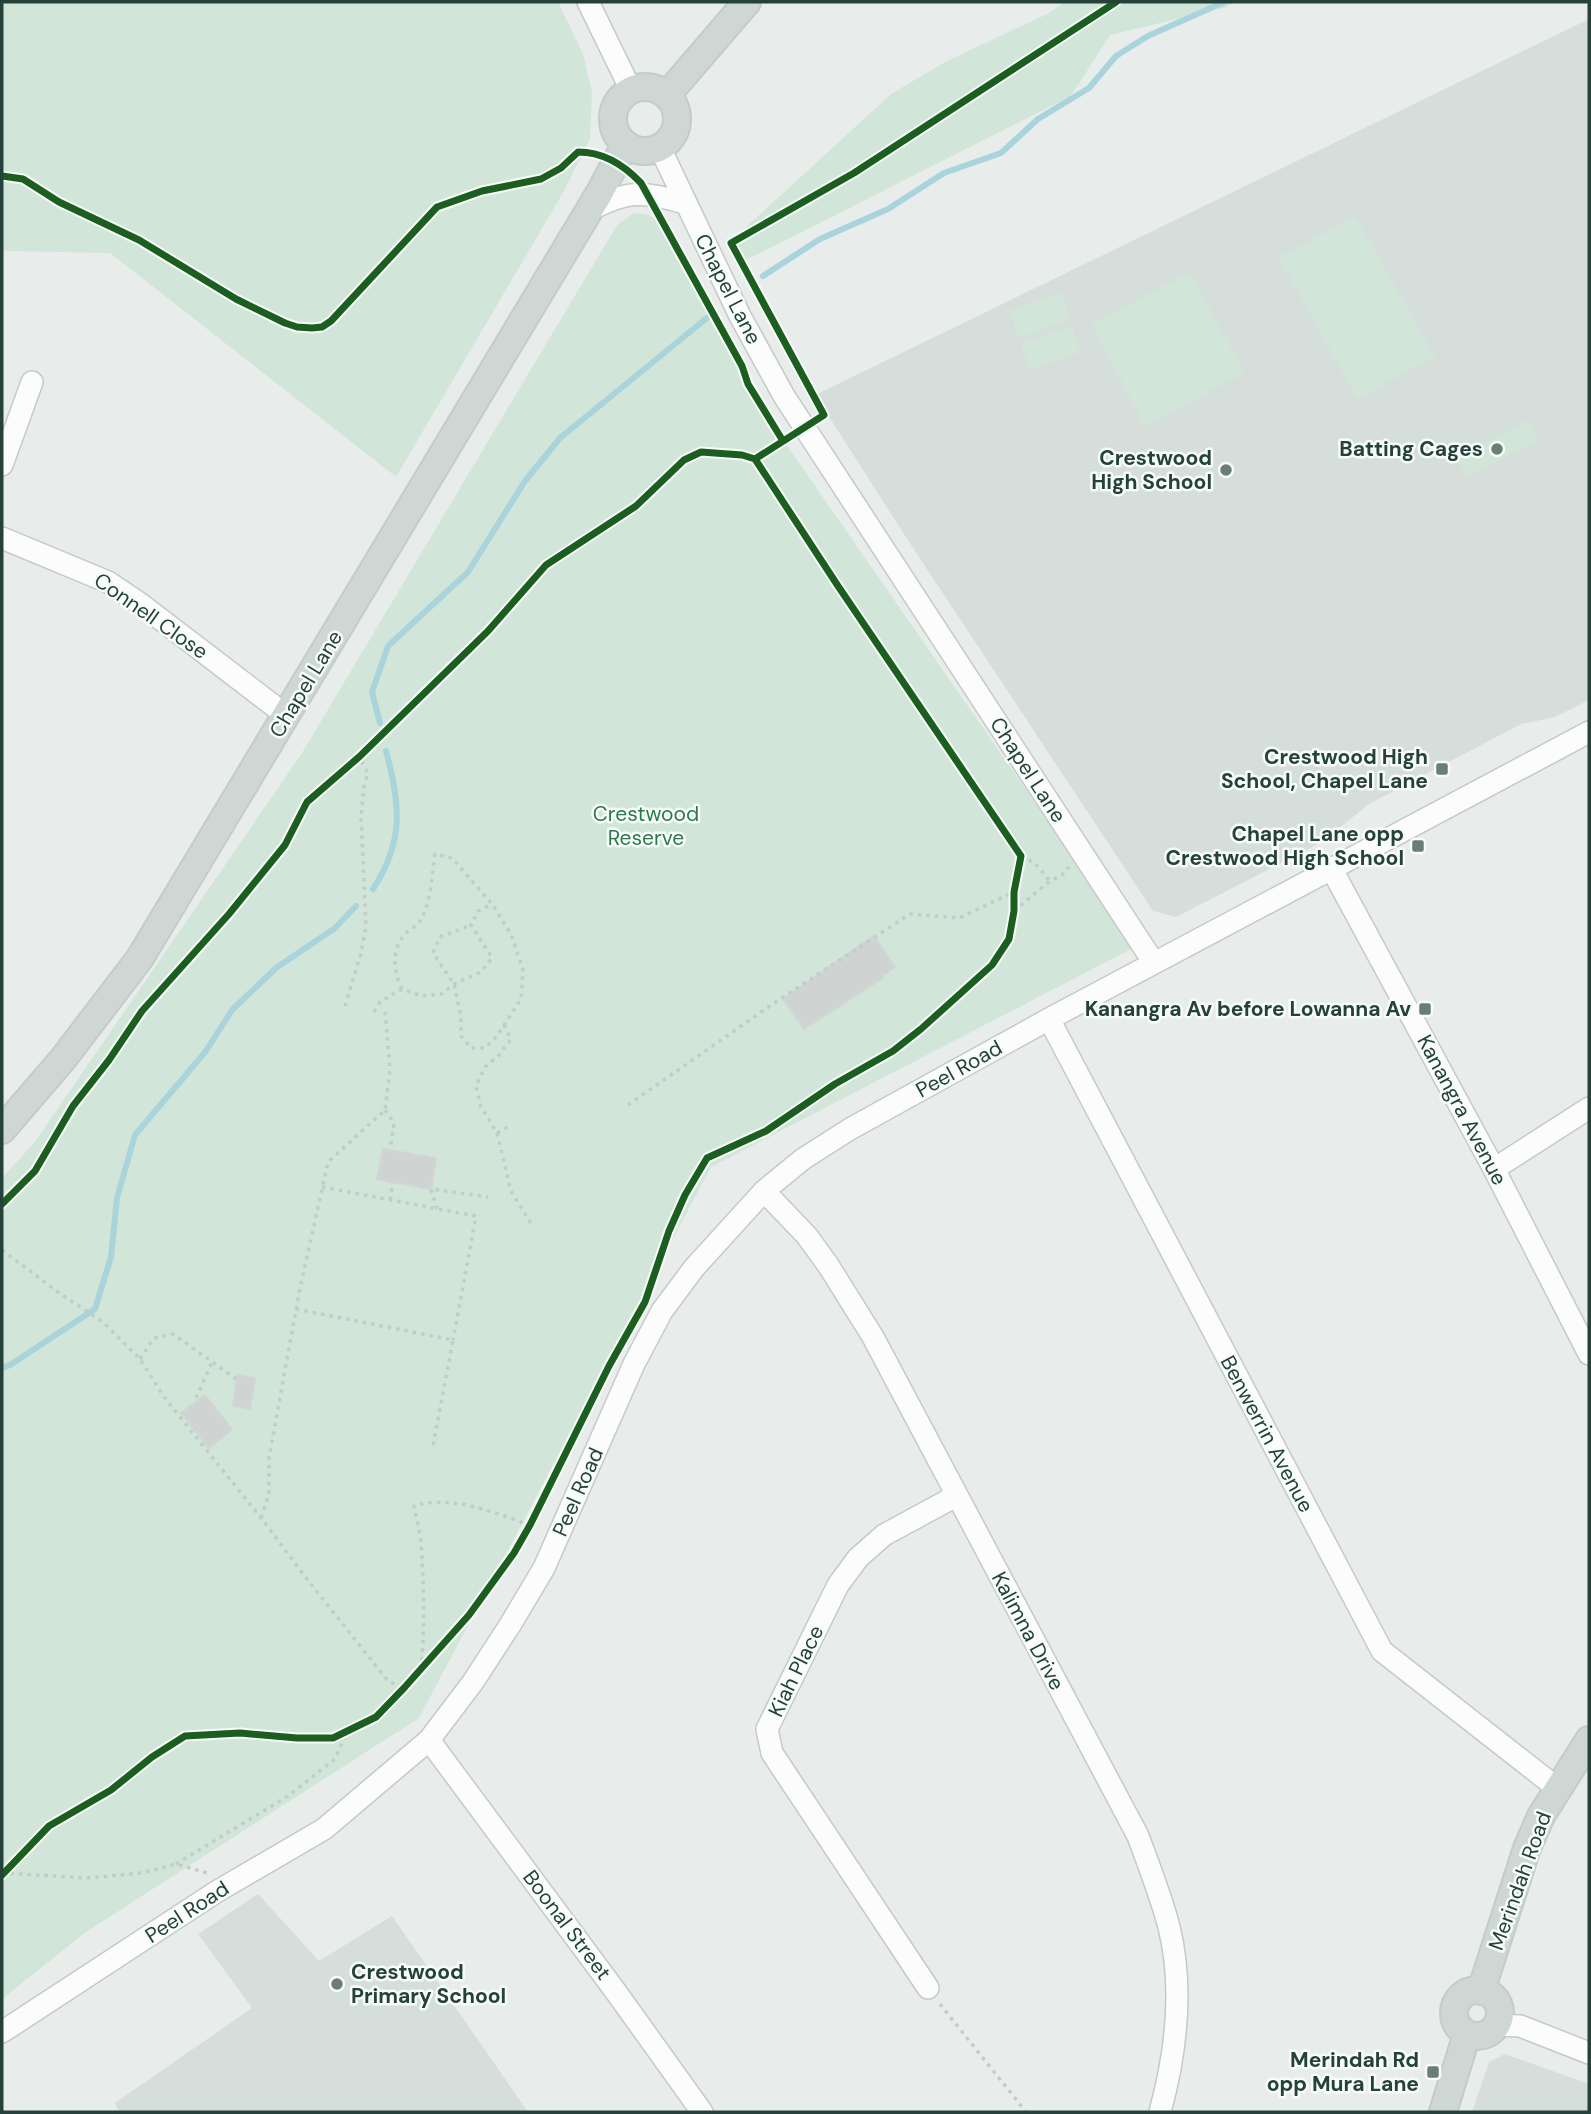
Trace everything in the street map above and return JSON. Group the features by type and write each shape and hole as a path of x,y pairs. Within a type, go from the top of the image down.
{"main road":[{"path":"667,95 747,2"},
{"path":"645,87 656,89 667,95 674,107 676,125 668,143 660,148 643,151 625,145 617,137 613,116 621,97 631,90 645,87"},
{"name":"Chapel Lane","path":"2,1130 63,1059 140,958 590,210 625,145"},
{"name":"Merindah Road","path":"1481,1991 1527,1848 1557,1788 1589,1740"},
{"path":"1481,1991 1493,1997 1497,2003 1500,2013 1497,2025 1484,2035 1467,2034 1455,2021 1455,2008 1463,1995 1481,1991"},
{"path":"1443,2112 1467,2034"}],"street":[{"path":"588,2 631,90"},
{"name":"Chapel Lane","path":"660,148 740,316 784,396 1154,963"},
{"path":"590,210 627,194 646,193 685,203"},
{"path":"2,465 32,382"},
{"name":"Connell Close","path":"2,538 108,582 287,716"},
{"path":"1154,963 1589,732"},
{"name":"Kanangra Avenue","path":"1331,868 1494,1169 1589,1354"},
{"name":"Peel Road","path":"2,2032 216,1892 324,1829 429,1740 473,1682 544,1567 634,1364 662,1311 694,1268 764,1191 803,1159 850,1129 1154,963"},
{"name":"Benwerrin Avenue","path":"1049,1020 1382,1651 1557,1788"},
{"path":"1494,1169 1589,1108"},
{"name":"Kalimna Drive","path":"764,1191 807,1236 873,1337 1138,1836 1170,1929 1177,1980 1176,2031 1170,2078 1160,2112"},
{"name":"Kiah Place","path":"928,1988 772,1753 767,1729 838,1586 858,1558 884,1535 956,1496"},
{"name":"Boonal Street","path":"429,1740 702,2112"},
{"path":"1497,2025 1520,2026 1589,2053"}],"path":[{"path":"348,766 369,747"},
{"path":"345,1006 362,953 366,928 362,816 368,773 359,757"},
{"path":"1014,846 1021,856 1035,863 1051,881"},
{"path":"471,925 492,958 481,972 454,984 442,994 421,996 402,989 395,975 395,956 404,934 419,922 430,887 435,854 452,858 492,904 511,934 523,970 521,999 485,1048 471,1048 461,1036 461,1017 454,984 433,953 440,937 471,925 478,911 492,904"},
{"path":"1019,868 1021,856"},
{"path":"1014,911 1062,875 1072,863"},
{"path":"1012,920 1016,880"},
{"path":"628,1105 777,1001 910,914 959,918 1014,892"},
{"path":"374,1012 380,1002 402,989"},
{"path":"261,1518 268,1494 268,1458 328,1162 385,1110 390,1070 385,1010"},
{"path":"504,1025 511,1039 485,1067 476,1086 481,1108 497,1133 511,1191 533,1227"},
{"path":"385,1110 394,1123 390,1150"},
{"path":"497,1133 509,1126"},
{"path":"390,1200 393,1182"},
{"path":"322,1187 476,1216 433,1446"},
{"path":"437,1209 430,1189 488,1197"},
{"path":"2,1250 101,1321 140,1359 164,1397 388,1681 404,1688"},
{"path":"296,1310 453,1340"},
{"path":"140,1359 155,1338 173,1334 236,1378"},
{"path":"195,1398 212,1362"},
{"path":"421,1669 426,1600 421,1541 414,1506 428,1501 457,1503 530,1525"},
{"path":"525,1534 537,1513"},
{"path":"395,1698 429,1660"},
{"path":"333,1738 357,1726"},
{"path":"3,1874 87,1878 142,1873 176,1864 288,1796 335,1759 347,1731"},
{"path":"3,1874 13,1864"},
{"path":"176,1864 207,1873 216,1892"},
{"path":"928,1988 1026,2112"}],"shaded area":[{"name":"Crestwood High School","path":"1589,19 1589,700 1555,717 1521,724 1369,804 1322,842 1176,917 1153,911 815,395"},
{"name":"Crestwood Primary School","path":"258,1894 319,1961 392,1916 528,2112 119,2112 115,2103 252,2008 198,1934"},
{"path":"1505,2054 1589,2084 1589,2112 1472,2112 1489,2062"}],"green space":[{"path":"2,2 558,2 583,54 592,92 590,139 564,191 396,477 110,253 2,251"},
{"path":"1065,2 1235,2 1227,7 1110,35 1071,96 742,262 733,239 891,94 945,62 1049,13"},
{"name":"Crestwood Reserve","path":"634,213 648,215 665,224 777,431 1135,947 711,1167 419,1718 86,1932 2,1999 2,1178 34,1143 302,753 617,225"},
{"path":"1355,217 1435,356 1357,399 1279,257"},
{"path":"1190,272 1244,373 1145,426 1092,324"},
{"path":"1061,293 1070,319 1019,338 1009,311"},
{"path":"1072,326 1080,352 1030,370 1021,344"},
{"name":"Batting Cages","path":"1527,421 1538,440 1467,476 1456,458"}],"building":[{"path":"874,936 895,967 882,976 883,978 804,1029 783,999"},
{"path":"383,1149 436,1158 431,1189 377,1179"},
{"path":"237,1375 255,1378 250,1409 233,1406"},
{"path":"205,1395 232,1429 209,1448 181,1413"}],"waterway":[{"path":"763,276 820,239 888,209 944,173 1001,153 1038,119 1089,88 1116,56 1148,36 1224,2"},
{"path":"380,723 372,692 388,646 468,572 525,481 560,438 708,317"},
{"path":"373,889 391,854 397,822 394,788 386,751"},
{"path":"2,1368 95,1309 111,1257 117,1198 135,1135 206,1051 232,1010 276,968 335,928 356,906"}],"cycle path":[{"path":"2,1204 35,1171 73,1106 142,1011 229,914 285,845 307,802 359,757 488,631 546,565 636,506 684,460 701,452 742,455 755,459 824,415 731,243 854,173 1116,2"},
{"path":"2,176 23,179 59,202 139,240 236,299 285,323 312,328 322,327 331,321 437,207 482,191 541,179 561,168 578,152 596,154 620,165 641,183 742,366 748,384 783,441"},
{"path":"2,1875 49,1826 111,1790 152,1757 185,1736 240,1733 333,1738 376,1717 469,1615 514,1553 609,1366 645,1302 669,1231 685,1195 707,1158 766,1131 835,1084 893,1051 992,965 1009,939 1021,856 755,459"}],"place":[{"name":"Batting Cages","path":"1497,449"},
{"name":"Crestwood High School","path":"1226,470"},
{"name":"Crestwood High School, Chapel Lane","path":"1442,769"},
{"name":"Chapel Lane opp Crestwood High School","path":"1418,846"},
{"name":"Kanangra Av before Lowanna Av","path":"1425,1009"},
{"name":"Crestwood Primary School","path":"337,1984"},
{"name":"Merindah Rd opp Mura Lane","path":"1433,2072"}]}
